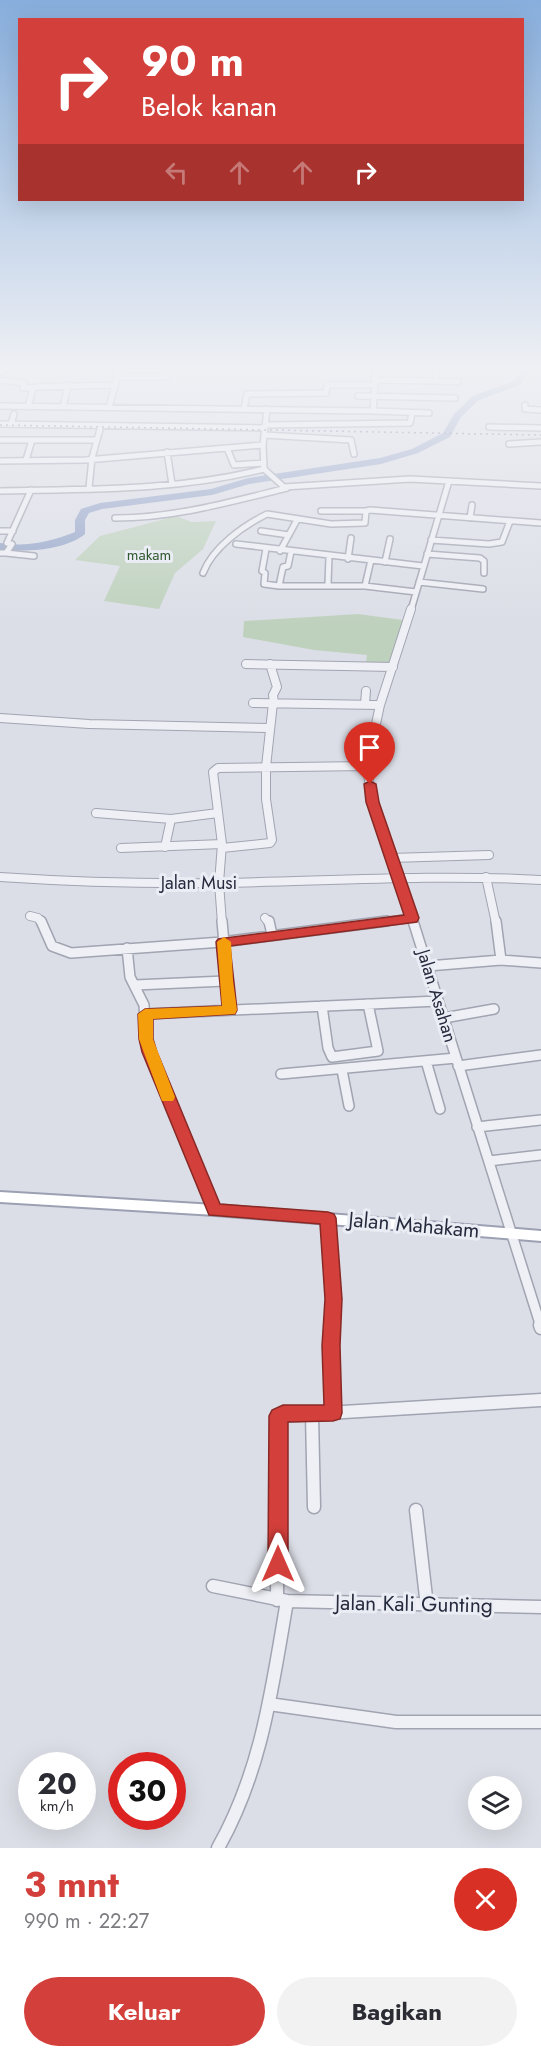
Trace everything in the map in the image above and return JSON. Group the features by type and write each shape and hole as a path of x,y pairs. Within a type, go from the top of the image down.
{"main road":[{"name":"Jalan Mahakam","path":"0,1197 328,1218 541,1236"}],"street":[{"path":"26,460 28,454"},
{"path":"89,488 93,454"},
{"path":"0,461 14,463 26,460 139,454"},
{"path":"167,454 172,484"},
{"path":"230,454 234,465 265,468"},
{"path":"264,454 265,468 276,481 287,488"},
{"path":"0,491 172,484 217,479 265,468"},
{"path":"115,518 149,518 196,510 287,488 410,479 541,486"},
{"name":"Jalan Asahan","path":"449,481 381,705 367,766 372,802 428,966 512,1233"},
{"path":"6,551 12,544 7,543 32,490"},
{"path":"470,518 472,505"},
{"path":"321,511 366,511 541,523"},
{"path":"203,573 207,562 226,543 265,515 362,525 365,523 366,511"},
{"path":"280,551 297,520"},
{"path":"431,540 502,542 510,521"},
{"path":"0,531 13,531"},
{"path":"261,531 289,534"},
{"path":"348,558 351,538"},
{"path":"385,562 390,539"},
{"path":"236,544 280,551 423,566"},
{"path":"266,549 262,571 265,573 264,584 279,586 328,584 416,592"},
{"path":"6,551 34,556"},
{"path":"279,586 283,567 288,566 291,552"},
{"path":"427,554 480,558 484,561 484,573"},
{"path":"328,584 329,556"},
{"path":"365,586 371,560"},
{"path":"419,582 483,589"},
{"path":"246,664 393,667"},
{"path":"121,848 270,843 272,840 266,799 266,767 273,695 277,687 270,664"},
{"path":"365,704 366,691"},
{"path":"253,704 381,705"},
{"path":"0,718 89,724 270,728"},
{"path":"230,1010 225,981 219,883 222,846 213,772 215,770 266,767 367,766"},
{"path":"96,813 171,819 218,813"},
{"path":"165,848 171,819"},
{"path":"391,858 489,855"},
{"name":"Jalan Musi","path":"0,877 50,881 219,883 486,877 541,880"},
{"path":"486,877 500,955"},
{"path":"30,916 40,917 43,920 46,939 60,952 222,942 412,918"},
{"path":"265,918 270,921 272,935"},
{"path":"127,948 128,969 141,995 145,1014 146,1039 150,1052 215,1210"},
{"path":"428,966 500,955 541,963"},
{"path":"135,985 225,981"},
{"path":"145,1014 438,1001"},
{"path":"322,1006 328,1048 332,1057 378,1051 368,1004"},
{"path":"444,1018 494,1009"},
{"path":"281,1074 426,1061 457,1062 541,1055"},
{"path":"426,1061 440,1109"},
{"path":"342,1070 349,1106"},
{"path":"477,1127 541,1120"},
{"path":"489,1161 541,1155"},
{"path":"328,1218 334,1299 331,1346 333,1413"},
{"path":"512,1233 541,1328"},
{"path":"218,1848 236,1820 269,1704 282,1600 278,1416 541,1400"},
{"path":"312,1415 314,1507"},
{"path":"416,1510 427,1606"},
{"path":"213,1586 282,1600"},
{"name":"Jalan Kali Gunting","path":"282,1600 427,1606 541,1607"},
{"path":"269,1704 396,1722 541,1722"}],"green space":[{"name":"makam","path":"176,516 192,522 216,521 203,549 175,573 159,609 104,601 120,566 75,560 100,536"},
{"path":"358,614 403,620 389,665 366,664 367,655 314,650 243,637 244,621"}],"waterway":[{"path":"0,546 31,548 70,538 80,534 80,520 85,511 100,506 212,492 248,481 381,461 404,454"}],"slow traffic":[{"path":"168,1097 146,1039 145,1014 230,1010 225,981 222,942 224,942"}],"route":[{"path":"278,1564 278,1416 333,1413 331,1346 334,1299 328,1218 215,1210 150,1052 146,1039 145,1014 230,1010 222,942 412,918 372,802 370,784"}]}
